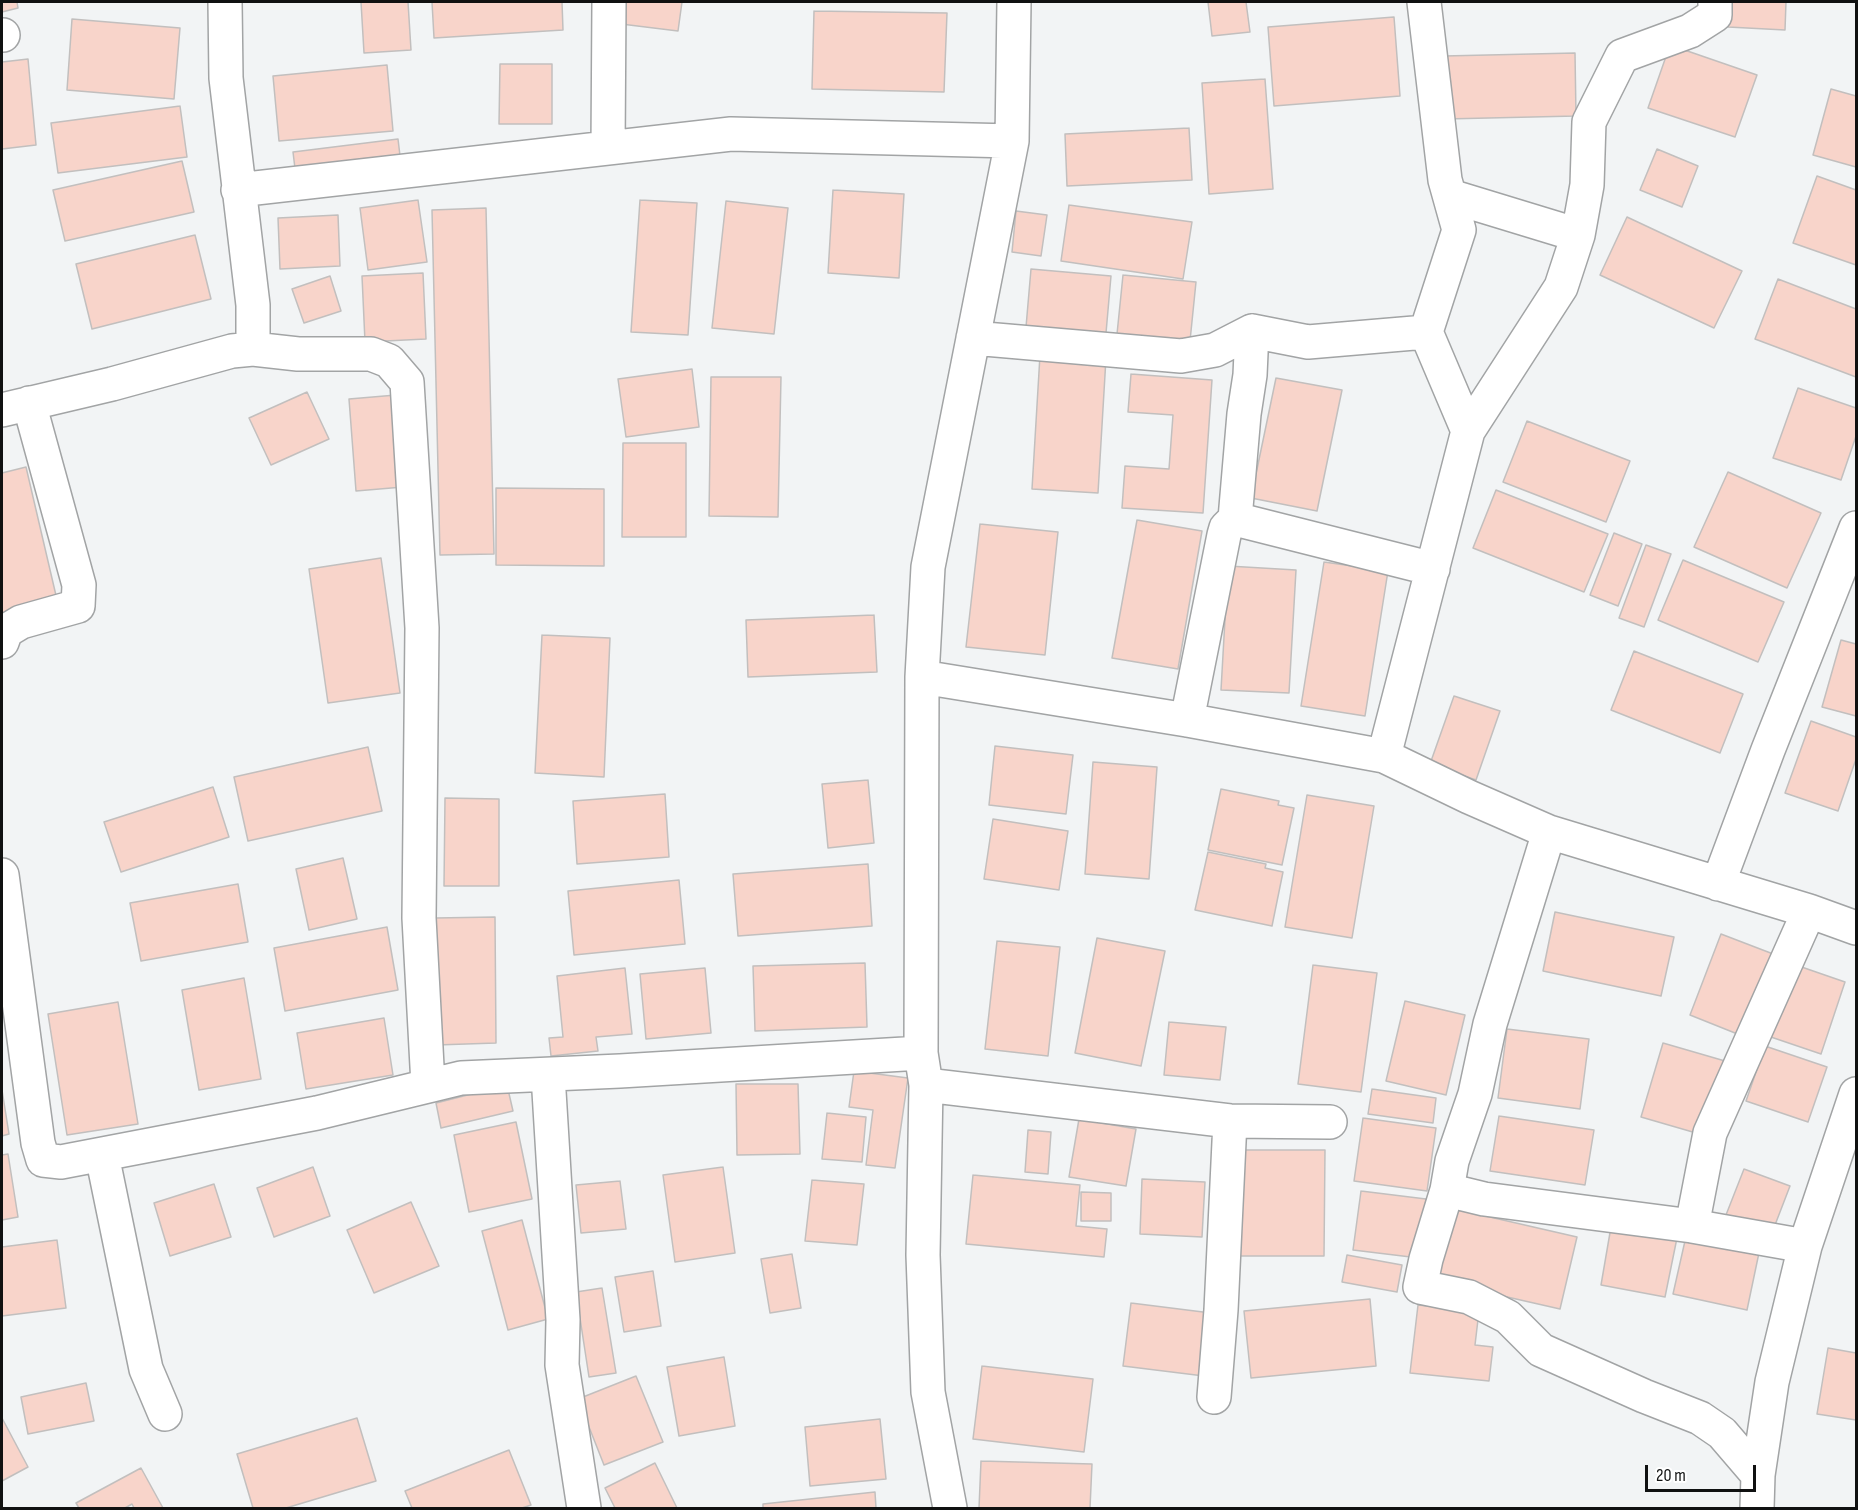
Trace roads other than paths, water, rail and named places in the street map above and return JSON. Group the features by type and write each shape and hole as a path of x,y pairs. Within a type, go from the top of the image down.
{"street":[{"path":"225,2 226,78 253,305 253,349"},
{"path":"608,148 609,2"},
{"path":"950,1509 928,1392 923,1256 926,1085 921,1053 922,676 928,567 1012,141 1014,2"},
{"path":"1424,2 1445,180 1459,230 1426,332 1468,431"},
{"path":"1384,756 1468,431 1562,287 1578,235 1587,184 1589,122 1622,56 1690,31 1715,15 1715,2"},
{"path":"238,190 731,134 1012,141"},
{"path":"1450,196 1578,235"},
{"path":"973,338 1181,356 1215,350 1252,331 1308,342 1426,332"},
{"path":"1187,720 1224,535 1226,528 1235,519 1244,414 1250,375 1252,331"},
{"path":"2,642 6,631 21,622 78,606 79,585 15,407 112,384 231,351 253,349 298,354 371,354 389,361 407,382 422,628 419,918 428,1085"},
{"path":"1235,519 1433,569"},
{"path":"1718,884 1768,750 1857,528"},
{"path":"922,676 1187,720 1384,756 1468,797 1549,832 1809,911 1857,928"},
{"path":"1549,832 1490,1024 1474,1094 1452,1161 1447,1190 1420,1287 1469,1297 1508,1317 1541,1350 1700,1418 1722,1433 1758,1475"},
{"path":"2,875 38,1143 43,1160 61,1162 102,1155 317,1113 461,1078 921,1053"},
{"path":"1692,1226 1710,1133 1809,911"},
{"path":"548,1075 563,1320 562,1365 584,1509"},
{"path":"926,1085 1230,1121 1330,1122"},
{"path":"1757,1509 1758,1475 1772,1382 1805,1246 1857,1094"},
{"path":"1214,1397 1221,1310 1230,1121"},
{"path":"102,1155 146,1369 165,1414"},
{"path":"1447,1190 1484,1199 1692,1226 1805,1246"}]}
